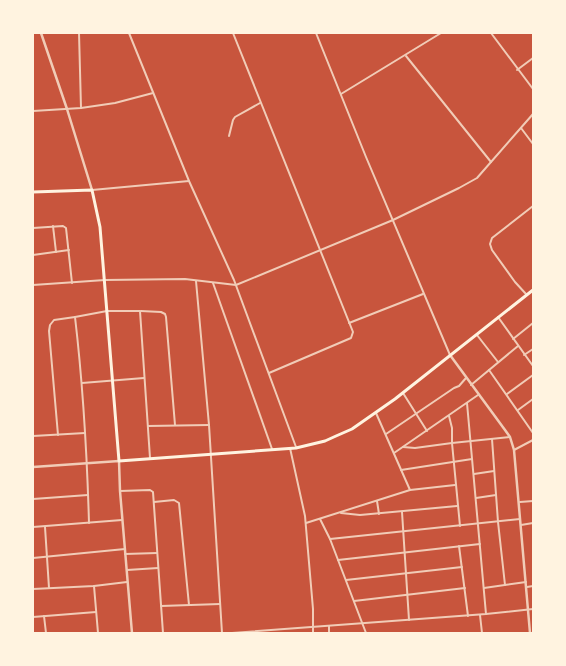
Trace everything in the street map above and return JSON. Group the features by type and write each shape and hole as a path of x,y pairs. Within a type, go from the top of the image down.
{"main road":[{"path":"33,192 92,190 100,227 119,461 296,448 325,441 352,429 376,413 533,290"}],"street":[{"path":"41,33 67,109 92,190 189,181"},
{"path":"79,33 80,108"},
{"path":"129,33 189,181 236,285 296,448"},
{"path":"233,33 353,332 351,338 269,373"},
{"path":"316,33 450,355 510,437 514,450 520,502 520,519 530,633"},
{"path":"341,94 406,56 441,33"},
{"path":"491,33 517,70 533,89"},
{"path":"406,56 491,162"},
{"path":"517,70 533,58"},
{"path":"33,111 80,108 114,103 153,93"},
{"path":"229,136 235,117 260,103"},
{"path":"33,285 104,280 185,279 236,285 393,220 477,178 533,114"},
{"path":"521,128 533,144"},
{"path":"527,295 515,282 492,250 490,244 492,238 533,206"},
{"path":"53,226 56,252"},
{"path":"33,228 63,226 66,228 72,283"},
{"path":"33,254 69,250"},
{"path":"196,281 209,424 222,633"},
{"path":"213,283 272,449"},
{"path":"349,323 424,294"},
{"path":"58,434 49,331 50,325 54,320 107,311 161,312 165,314 167,322 175,425"},
{"path":"140,311 150,459"},
{"path":"75,317 82,383 90,523"},
{"path":"498,317 533,366"},
{"path":"513,339 533,323"},
{"path":"476,334 498,362"},
{"path":"471,385 518,346"},
{"path":"524,355 533,348"},
{"path":"490,370 533,433"},
{"path":"507,394 533,375"},
{"path":"82,383 144,378"},
{"path":"386,434 459,386 466,378"},
{"path":"402,393 426,431"},
{"path":"394,453 478,395"},
{"path":"518,410 533,399"},
{"path":"467,403 486,614"},
{"path":"376,413 410,490"},
{"path":"449,416 452,428 453,462 460,526"},
{"path":"148,426 209,424"},
{"path":"33,436 85,433"},
{"path":"402,447 415,448 510,437"},
{"path":"492,439 498,522 505,585"},
{"path":"514,450 533,440"},
{"path":"290,448 306,523 313,633"},
{"path":"402,470 472,459"},
{"path":"33,467 119,461 122,520 132,633"},
{"path":"474,474 494,471"},
{"path":"306,523 410,490 455,484"},
{"path":"120,491 150,490 153,492 164,633"},
{"path":"33,499 88,495"},
{"path":"476,498 496,495"},
{"path":"154,502 174,500 179,503 189,605"},
{"path":"377,501 379,514"},
{"path":"520,502 533,501"},
{"path":"340,513 351,515 379,514 457,506"},
{"path":"402,512 409,620"},
{"path":"320,519 330,539 366,633"},
{"path":"330,539 520,519"},
{"path":"33,527 122,520"},
{"path":"521,524 533,523"},
{"path":"45,527 49,588"},
{"path":"338,560 480,544"},
{"path":"459,546 468,616"},
{"path":"33,558 125,549"},
{"path":"125,554 157,553"},
{"path":"346,580 462,567"},
{"path":"127,570 158,568"},
{"path":"33,589 94,586 128,582"},
{"path":"484,588 526,582"},
{"path":"94,586 98,633"},
{"path":"527,587 533,586"},
{"path":"354,601 465,588"},
{"path":"161,606 220,604"},
{"path":"232,633 468,616 533,609"},
{"path":"33,617 96,612"},
{"path":"480,615 482,633"},
{"path":"44,616 46,633"},
{"path":"329,626 329,633"}]}
